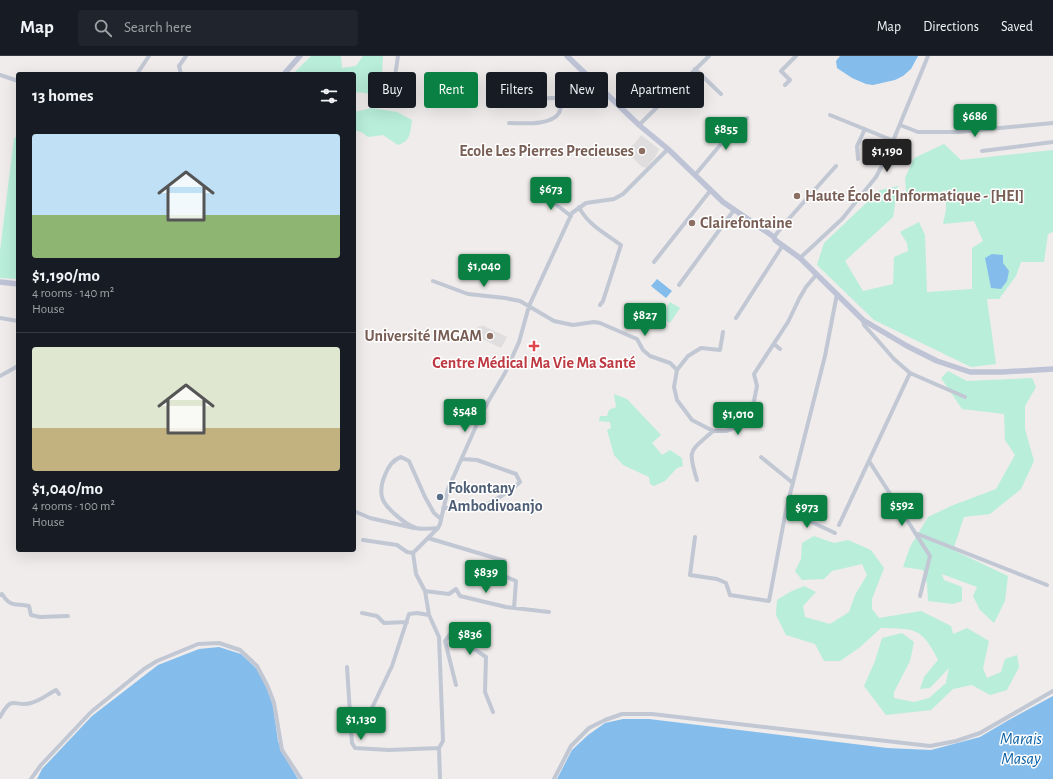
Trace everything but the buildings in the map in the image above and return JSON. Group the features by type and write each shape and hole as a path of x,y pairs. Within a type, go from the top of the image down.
{"main road":[{"path":"286,72 300,56"},
{"path":"567,56 584,72"},
{"path":"608,95 668,149 710,191 734,210 774,237 775,240 800,258 863,320 936,361 970,372 1053,369"},
{"path":"0,282 16,284"}],"street":[{"path":"138,72 149,56"},
{"path":"180,72 179,66 186,56"},
{"path":"396,72 398,56"},
{"path":"640,125 709,56"},
{"path":"785,85 790,80 781,71 796,56"},
{"path":"800,258 842,219 876,177 894,140 928,56"},
{"path":"695,69 721,94"},
{"path":"0,75 16,80"},
{"path":"509,123 547,121 559,114 561,108"},
{"path":"830,114 894,140"},
{"path":"696,176 722,144 747,118"},
{"path":"900,125 918,132 958,132 1053,123"},
{"path":"858,159 857,146 865,129"},
{"path":"982,151 1053,142"},
{"path":"413,553 438,528 448,490 481,415 505,372 519,342 529,306 572,213 586,203 614,199 623,194 668,149"},
{"path":"774,237 836,166"},
{"path":"654,262 710,191"},
{"path":"541,194 571,216"},
{"path":"579,207 582,213 593,225 621,245 603,301 600,305"},
{"path":"679,284 734,210"},
{"path":"736,318 783,245"},
{"path":"723,332 720,350 701,348 688,356 677,370 674,387 677,400 692,420 713,430 726,431 740,426 746,419 754,401 757,386 754,374 788,322 806,287 817,274"},
{"path":"433,282 468,294 505,298 520,302 554,321 573,325 594,322 600,323 637,339 643,350 650,356 670,363 677,370"},
{"path":"695,537 690,575 717,579 726,583 730,594 769,601 786,510 825,356 837,294"},
{"path":"0,318 16,321"},
{"path":"863,320 864,325 894,359 910,373 965,397"},
{"path":"774,344 780,349"},
{"path":"0,376 16,367"},
{"path":"839,525 910,373"},
{"path":"696,480 690,459 692,450 713,430"},
{"path":"417,528 395,515 382,498 381,487 383,481 389,467 396,458 400,457 408,461 434,513 441,519"},
{"path":"761,457 793,483"},
{"path":"462,459 477,460 516,474 520,482 511,490 485,506"},
{"path":"869,461 930,556 920,596"},
{"path":"443,508 472,508 501,505 538,508"},
{"path":"786,510 835,533"},
{"path":"356,512 370,518 417,528 438,528"},
{"path":"915,533 1047,585"},
{"path":"428,538 505,561 502,575 516,581 514,608"},
{"path":"363,540 398,545 407,552 413,553"},
{"path":"413,553 416,574 425,591 429,615 439,637 443,741 440,748 440,779"},
{"path":"425,591 449,594 456,589 460,596 506,608 549,612"},
{"path":"0,595 2,594 7,602 11,604 29,606 31,615 40,617 68,616"},
{"path":"362,614 377,616 384,623 407,622"},
{"path":"368,723 371,710 392,666 409,614 429,615"},
{"path":"445,641 454,630 471,647 486,656 485,692 493,712"},
{"path":"439,637 445,641 456,685"},
{"path":"31,779 41,765 91,712 144,669 157,660 198,644 218,643 240,650 257,666 268,687 274,703 282,750 301,779"},
{"path":"347,667 352,743 355,748 396,750 440,748"},
{"path":"0,716 5,707 9,704 18,702 29,704 36,702 56,690 59,694"},
{"path":"554,779 571,746 589,728 622,714 652,714 930,746 980,733 1053,691"}],"shaded area":[{"name":"Ecole Les Pierres Precieuses","path":"641,135 659,149 656,156 646,168 641,166 625,150 634,144"},
{"name":"Université IMGAM","path":"482,325 507,337 501,348 474,335 478,326 481,327"}],"green space":[{"path":"311,56 341,56 342,68 356,66 363,56 383,56 382,72 368,72 368,93 356,92 356,72 295,72"},
{"path":"372,108 397,112 412,120 408,139 398,145 383,135 368,137 356,131 356,112"},
{"path":"16,137 16,279 0,278 0,251 14,138"},
{"path":"944,144 961,160 1053,150 1053,232 1048,234 1044,262 1021,262 1016,276 999,299 987,299 996,364 971,367 874,320 817,265 824,243 880,190 898,186 893,217 845,261 863,291 893,284 894,257 908,251 907,243 900,232 919,222 925,235 927,292 972,289 972,248 983,241 974,221 943,224 946,210 946,190 931,198 907,201 905,178 914,158"},
{"path":"670,302 680,308 670,323 661,318"},
{"path":"948,371 967,381 1032,378 1036,387 1025,406 1025,429 1034,461 1021,489 990,514 964,517 953,550 1008,576 1005,601 994,623 980,610 973,596 977,587 942,574 944,580 962,587 962,601 953,604 928,601 927,583 923,570 903,567 910,547 928,517 951,506 996,489 1015,455 1005,440 1004,414 962,409 941,378"},
{"path":"614,394 627,399 661,435 652,443 662,455 670,450 682,458 683,466 677,468 665,481 654,486 650,484 649,477 623,465 614,455 607,430 611,428 610,422 599,421 600,416 607,416 609,410 616,407"},
{"path":"814,536 834,543 848,540 871,550 884,568 872,599 872,609 879,618 921,611 951,626 953,634 967,628 989,641 983,668 987,678 1001,672 1005,659 1017,655 1019,667 1007,690 990,695 972,685 953,689 931,710 886,715 864,686 875,661 882,638 902,633 914,642 910,661 894,692 894,698 914,702 929,698 946,683 949,668 930,688 920,689 924,677 938,660 927,641 916,632 910,630 881,628 859,648 840,661 824,661 815,644 786,635 776,615 777,600 804,586 816,592 803,606 805,617 830,624 849,612 855,595 867,575 862,564 832,571 824,579 802,580 795,571 801,559 802,543"}],"water":[{"path":"840,56 918,56 911,69 903,76 895,80 873,85 866,84 852,78 837,68 836,61"},
{"path":"992,254 1003,255 1003,263 1009,271 1007,281 1001,289 991,288 985,258"},
{"path":"657,279 672,291 666,298 651,286"},
{"path":"219,647 241,654 258,670 273,706 278,741 283,754 298,779 37,779 42,769 92,716 158,665 199,649"},
{"name":"Marais Masay","path":"1053,696 1053,779 557,779 572,750 588,735 605,723 623,719 649,719 887,748 931,750 980,737"}],"place":[{"name":"Ecole Les Pierres Precieuses","path":"642,151"},
{"name":"Haute École d'Informatique - [HEI]","path":"797,196"},
{"name":"Clairefontaine","path":"692,223"},
{"name":"Université IMGAM","path":"490,336"},
{"name":"Centre Médical Ma Vie Ma Santé","path":"534,346"},
{"name":"Fokontany Ambodivoanjo","path":"440,497"}]}
